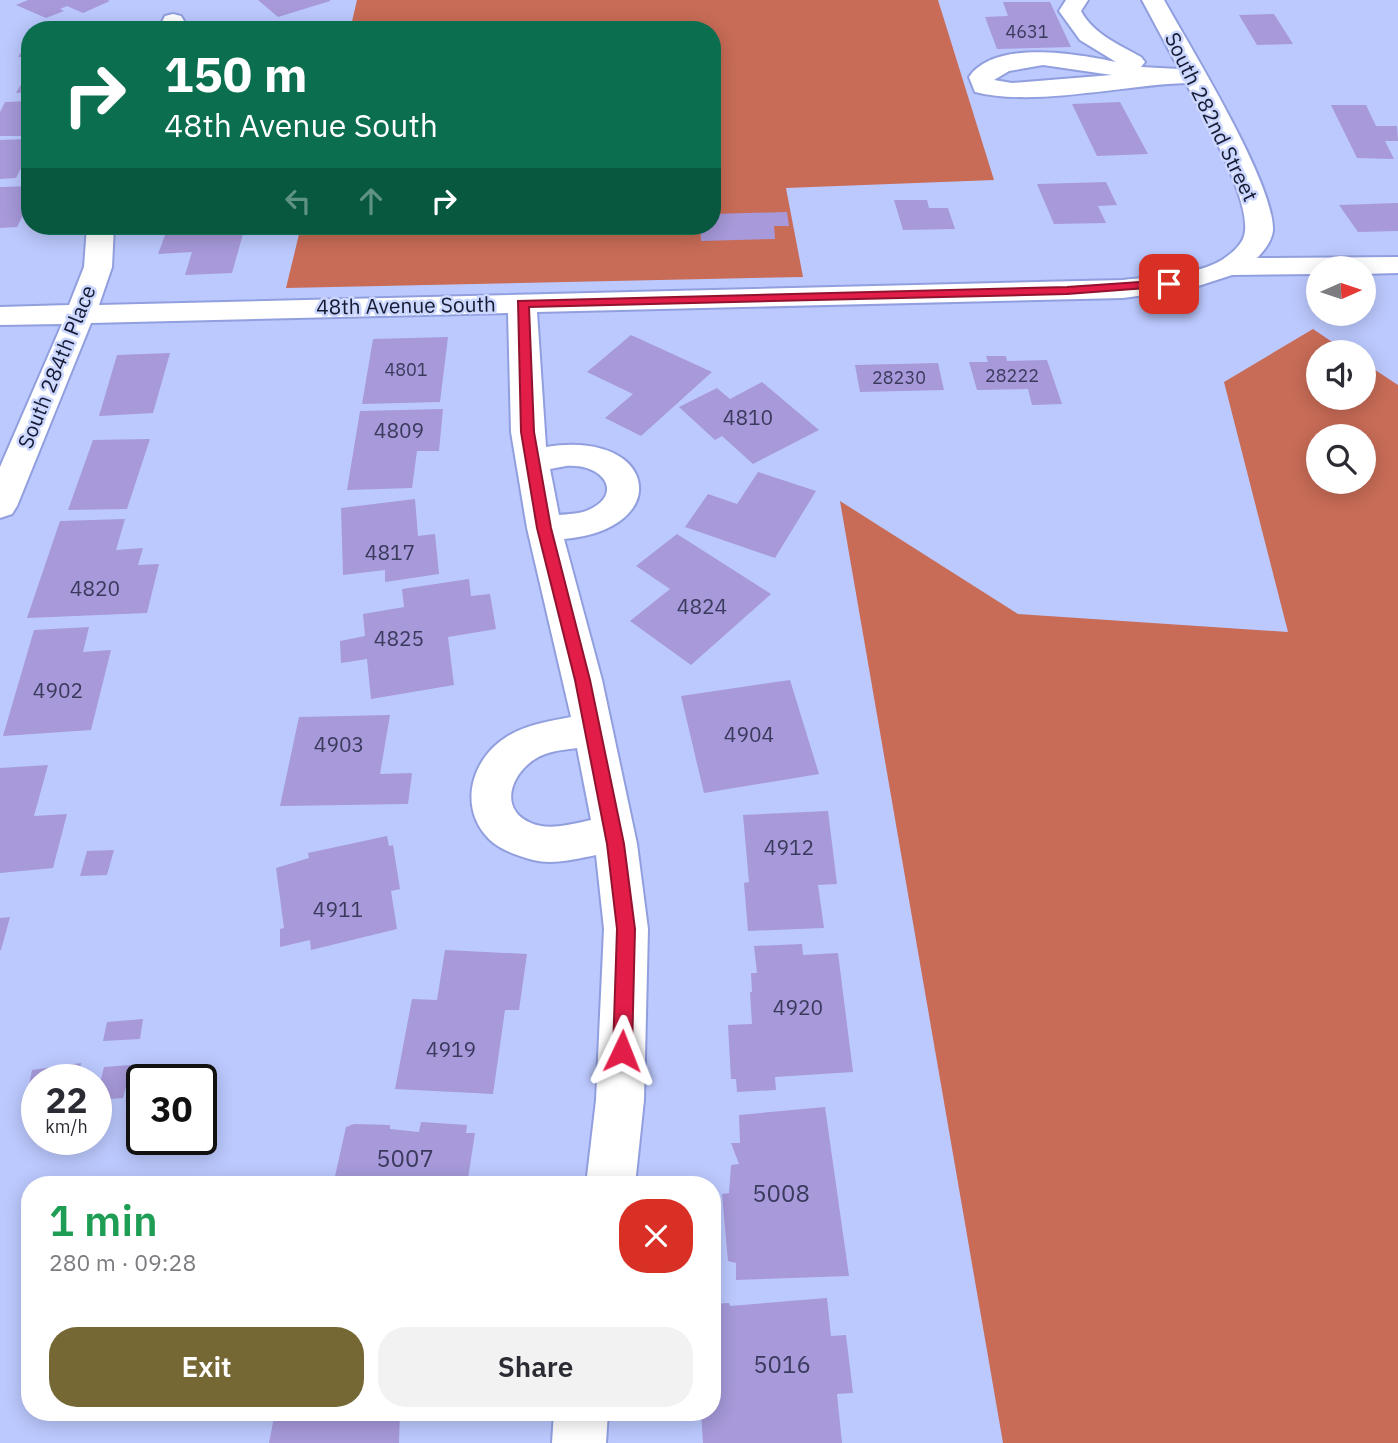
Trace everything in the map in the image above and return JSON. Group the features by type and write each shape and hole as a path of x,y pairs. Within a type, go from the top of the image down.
{"street":[{"path":"1077,0 1070,11 1083,30 1155,76"},
{"name":"South 282nd Street","path":"1153,0 1244,176 1258,218 1256,242 1230,267"},
{"path":"1155,76 1073,59 1012,61 994,67 981,77 984,87 1012,90 1118,82 1155,76 1192,76"},
{"name":"South 284th Place","path":"0,506 98,267 100,235"},
{"name":"48th Avenue South","path":"0,316 1122,289 1189,280 1230,267 1398,265"},
{"path":"522,304 527,432 544,528 592,729 613,834 626,929 620,1100 611,1176"},
{"path":"533,460 586,455 603,460 617,469 623,481 623,495 615,508 600,518 582,524 544,528"},
{"path":"592,729 521,747 503,761 492,779 489,800 496,819 512,834 534,843 560,843 613,834"},
{"path":"579,1443 580,1421"}],"shaded area":[{"path":"357,0 938,0 994,180 786,188 803,277 286,288 299,235 721,235 721,21 352,21"},
{"path":"1313,329 1329,340 1306,340 1306,410 1376,410 1376,371 1398,385 1398,1443 1003,1443 840,501 1018,614 1288,632 1224,382"}],"building":[{"path":"28,0 110,1 83,13 67,6 60,9 64,11 46,18 16,5"},
{"path":"258,0 330,0 330,1 278,17"},
{"path":"1003,2 1050,2 1071,47 997,49 985,17 1008,16"},
{"path":"1274,14 1293,44 1257,45 1239,15"},
{"path":"21,101 21,136 0,136 0,112 5,102"},
{"path":"1120,102 1148,154 1097,156 1072,104"},
{"path":"1331,105 1366,105 1376,126 1397,126 1398,141 1385,141 1394,159 1357,158"},
{"path":"21,139 21,168 16,178 0,179 0,140"},
{"path":"1106,182 1117,205 1098,206 1106,223 1054,224 1037,184"},
{"path":"21,186 21,219 17,227 0,228 0,187"},
{"path":"894,200 927,200 929,208 948,208 955,229 903,230"},
{"path":"1398,203 1398,231 1358,232 1339,205"},
{"path":"787,212 789,226 774,226 775,239 701,241 701,235 721,235 721,214"},
{"path":"165,235 243,235 232,273 185,275 192,252 158,254"},
{"path":"631,335 712,372 641,436 605,418 633,394 587,372"},
{"path":"448,337 440,402 362,404 373,339"},
{"path":"170,353 153,413 99,416 117,355"},
{"path":"986,356 1006,356 1007,361 1047,360 1062,404 1032,405 1028,389 977,390 969,362 988,362"},
{"path":"938,363 944,390 860,392 855,365"},
{"path":"762,382 819,430 753,464 722,436 715,440 679,407 717,388 730,399"},
{"path":"443,409 439,451 417,451 412,488 347,490 360,411"},
{"path":"150,439 127,509 68,510 93,440"},
{"path":"758,472 816,491 775,558 685,527 708,494 737,504"},
{"path":"415,499 418,536 435,534 439,574 385,582 385,570 343,575 341,508"},
{"path":"125,519 116,550 143,548 138,565 159,564 147,613 27,618 60,521"},
{"path":"677,534 771,594 691,665 630,621 670,589 636,566"},
{"path":"469,579 471,596 490,594 496,629 448,637 454,685 371,699 367,659 341,663 340,641 365,636 363,614 404,607 402,589"},
{"path":"89,627 83,652 111,650 91,730 3,736 34,630"},
{"path":"790,680 819,774 704,793 681,696"},
{"path":"390,715 380,774 412,773 408,804 280,806 299,717"},
{"path":"48,765 34,816 67,814 53,868 0,873 0,768"},
{"path":"828,811 837,884 818,885 824,928 748,931 744,883 749,882 743,815"},
{"path":"387,836 389,846 393,845 400,889 391,891 397,929 311,950 310,940 280,947 280,929 284,928 276,868 309,858 308,853"},
{"path":"114,850 107,875 80,876 87,851"},
{"path":"10,917 1,950 0,950 0,918"},
{"path":"802,944 803,955 838,953 853,1072 775,1077 776,1090 737,1092 736,1079 731,1079 728,1025 752,1024 751,973 757,973 754,946"},
{"path":"445,950 527,954 519,1010 505,1010 493,1094 395,1089 412,999 437,1000"},
{"path":"143,1019 140,1039 103,1041 107,1022"},
{"path":"126,1065 123,1098 112,1099 112,1066"},
{"path":"825,1107 849,1276 736,1280 736,1263 728,1261 722,1194 729,1193 731,1165 739,1164 731,1143 740,1143 739,1115"},
{"path":"421,1122 467,1125 466,1133 475,1133 468,1176 335,1176 346,1127 354,1124 390,1125 390,1129 419,1132"},
{"path":"827,1298 831,1336 846,1335 853,1393 837,1394 842,1443 703,1443 702,1421 721,1421 721,1303 729,1303 730,1306"},
{"path":"273,1421 400,1421 399,1443 269,1443"}],"route":[{"path":"622,1051 626,929 616,844 583,680 544,528 527,432 522,304 1067,291 1169,284"}]}
